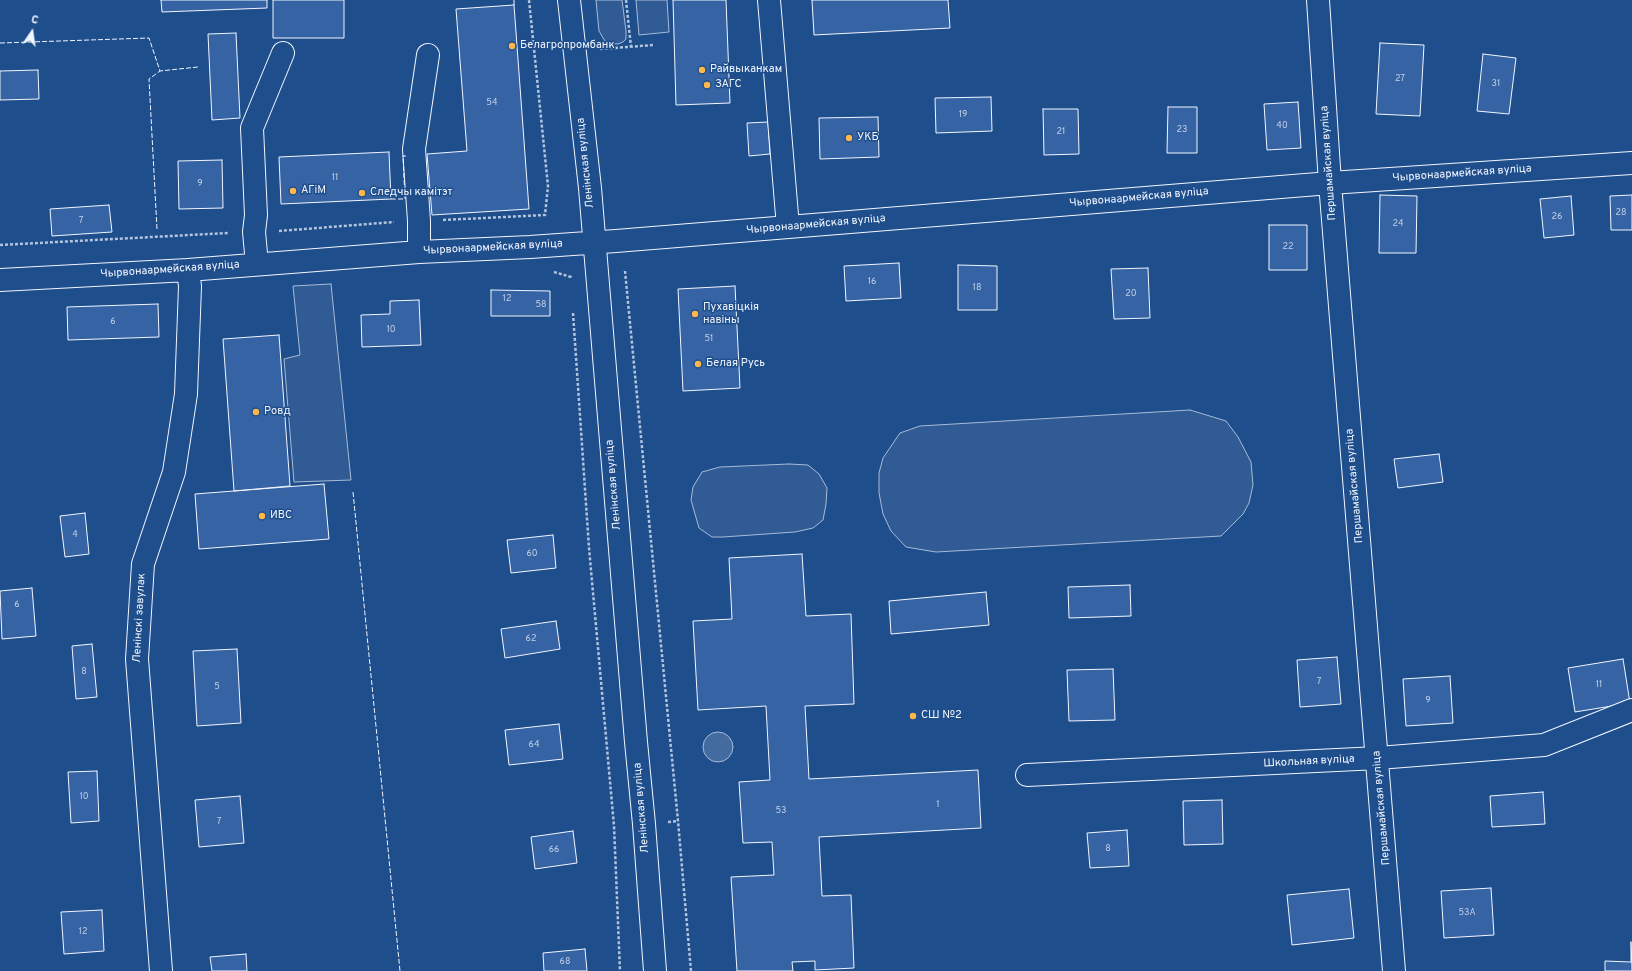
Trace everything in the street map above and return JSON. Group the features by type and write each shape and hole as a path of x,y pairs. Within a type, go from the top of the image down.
{"street":[{"name":"Ленінская вуліца","path":"569,0 590,188 655,971"},
{"path":"769,0 788,227"},
{"name":"Першамайская вуліца","path":"1318,0 1330,183 1378,758 1394,971"},
{"path":"257,264 254,232 256,215 252,128 283,52"},
{"path":"419,252 414,149 428,55"},
{"name":"Чырвонаармейская вуліца","path":"0,280 188,270 419,252 530,248 1330,183 1632,163"},
{"name":"Ленінскі завулак","path":"161,971 137,658 143,564 174,472 186,394 190,286 188,270"},
{"name":"Школьная вуліца","path":"1027,775 1378,758 1544,745 1632,710"}],"path":[{"path":"0,245 545,215 548,186 529,0"},
{"path":"626,0 631,47"},
{"path":"600,49 654,45"},
{"path":"547,270 571,277 571,285"},
{"path":"625,271 678,821 690,971"},
{"path":"573,309 589,548 614,826 620,971"}],"shaded area":[{"path":"596,0 622,0 626,31 626,39 623,42 618,44 606,43 599,31"},
{"path":"636,0 667,0 669,32 639,35"},
{"path":"331,284 351,480 294,482 284,359 300,355 293,286"},
{"path":"1190,410 1226,421 1238,437 1251,462 1253,485 1249,503 1243,514 1221,536 936,552 906,547 891,531 883,514 879,493 879,473 883,458 900,433 920,426"},
{"path":"789,464 808,465 819,474 827,488 823,520 813,528 795,532 712,537 699,528 691,500 693,487 702,472 720,467"},
{"path":"718,732 729,736 733,747 729,758 718,762 707,758 703,747 707,736"}],"building":[{"path":"161,0 267,0 267,8 162,12"},
{"path":"273,0 344,0 344,38 273,38"},
{"name":"Райвыканкам","path":"673,0 726,0 730,103 676,105"},
{"path":"812,0 948,0 950,28 814,35"},
{"path":"514,5 529,209 432,215 427,154 467,151 456,9"},
{"path":"236,33 240,118 212,120 208,34"},
{"path":"1380,43 1424,45 1420,116 1376,114"},
{"path":"1483,54 1516,58 1509,114 1477,111"},
{"path":"38,70 39,99 0,100 0,71"},
{"path":"991,97 992,131 936,133 935,98"},
{"path":"1298,102 1301,148 1267,150 1264,104"},
{"path":"1168,107 1197,107 1197,153 1167,153"},
{"path":"1043,109 1078,109 1079,154 1044,155"},
{"name":"УКБ","path":"878,117 879,157 820,159 819,118"},
{"path":"768,122 770,154 749,156 747,123"},
{"path":"389,152 391,199 281,204 279,157"},
{"path":"222,160 223,208 179,209 178,161"},
{"path":"1380,195 1417,196 1416,253 1379,253"},
{"path":"1632,195 1632,230 1611,230 1610,196"},
{"path":"1571,196 1574,235 1544,238 1540,199"},
{"path":"109,205 112,232 52,236 50,209"},
{"path":"1269,225 1307,225 1307,270 1269,270"},
{"path":"899,263 901,298 846,301 844,266"},
{"path":"958,265 997,266 997,310 958,310"},
{"path":"1148,268 1150,318 1114,319 1111,269"},
{"path":"735,286 740,388 683,391 678,289"},
{"path":"491,290 550,291 550,316 491,316"},
{"path":"419,300 421,345 362,347 361,315 390,314 390,301"},
{"path":"158,304 159,337 68,340 67,307"},
{"name":"Ровд","path":"279,335 290,486 234,491 223,339"},
{"path":"1439,454 1443,482 1398,488 1394,459"},
{"name":"ИВС","path":"324,484 329,539 199,549 195,494"},
{"path":"85,513 89,554 65,557 60,516"},
{"path":"553,535 556,568 511,573 507,540"},
{"path":"802,554 806,616 851,614 854,704 805,706 809,779 978,770 981,828 819,837 822,896 851,895 854,968 815,970 815,961 792,962 793,971 737,971 731,877 774,875 772,842 743,843 739,782 770,780 766,706 698,710 693,621 732,619 729,558"},
{"path":"1130,585 1131,616 1069,618 1068,587"},
{"path":"32,588 36,636 2,639 0,591"},
{"path":"986,592 989,625 891,634 889,601"},
{"path":"556,621 560,649 505,658 501,629"},
{"path":"92,644 97,697 76,699 72,646"},
{"path":"237,649 241,723 197,726 193,651"},
{"path":"1337,657 1341,704 1300,707 1297,660"},
{"path":"1623,659 1630,703 1575,712 1568,668"},
{"path":"1113,669 1115,720 1069,721 1067,670"},
{"path":"1450,676 1453,723 1406,726 1403,679"},
{"path":"559,724 563,759 509,765 505,730"},
{"path":"97,771 99,821 71,823 68,772"},
{"path":"1543,792 1545,824 1492,827 1490,796"},
{"path":"240,796 244,843 199,847 195,800"},
{"path":"1222,800 1223,844 1184,845 1183,801"},
{"path":"1127,830 1129,866 1090,868 1087,833"},
{"path":"573,831 577,863 535,869 531,837"},
{"path":"1491,888 1494,935 1444,938 1441,891"},
{"path":"1349,889 1354,938 1292,945 1287,895"},
{"path":"102,910 104,951 64,954 61,912"},
{"path":"1631,942 1632,971 1605,971 1605,961 1631,962"},
{"path":"585,949 587,971 544,971 543,953"},
{"path":"246,954 247,971 212,971 210,957"}],"fence":[{"path":"514,0 514,5"},
{"path":"0,43 149,38 160,71 198,67"},
{"path":"157,229 149,79 160,71"},
{"path":"391,199 405,199 403,156 406,156"},
{"path":"353,492 400,971"}],"place":[{"name":"Белагропромбанк","path":"512,46"},
{"name":"Райвыканкам","path":"702,70"},
{"name":"ЗАГС","path":"707,85"},
{"name":"УКБ","path":"849,138"},
{"name":"АГіМ","path":"293,191"},
{"name":"Следчы камітэт","path":"362,193"},
{"name":"Пухавіцкія навіны","path":"695,314"},
{"name":"Белая Русь","path":"698,364"},
{"name":"Ровд","path":"256,412"},
{"name":"ИВС","path":"262,516"},
{"name":"СШ №2","path":"913,716"}]}
